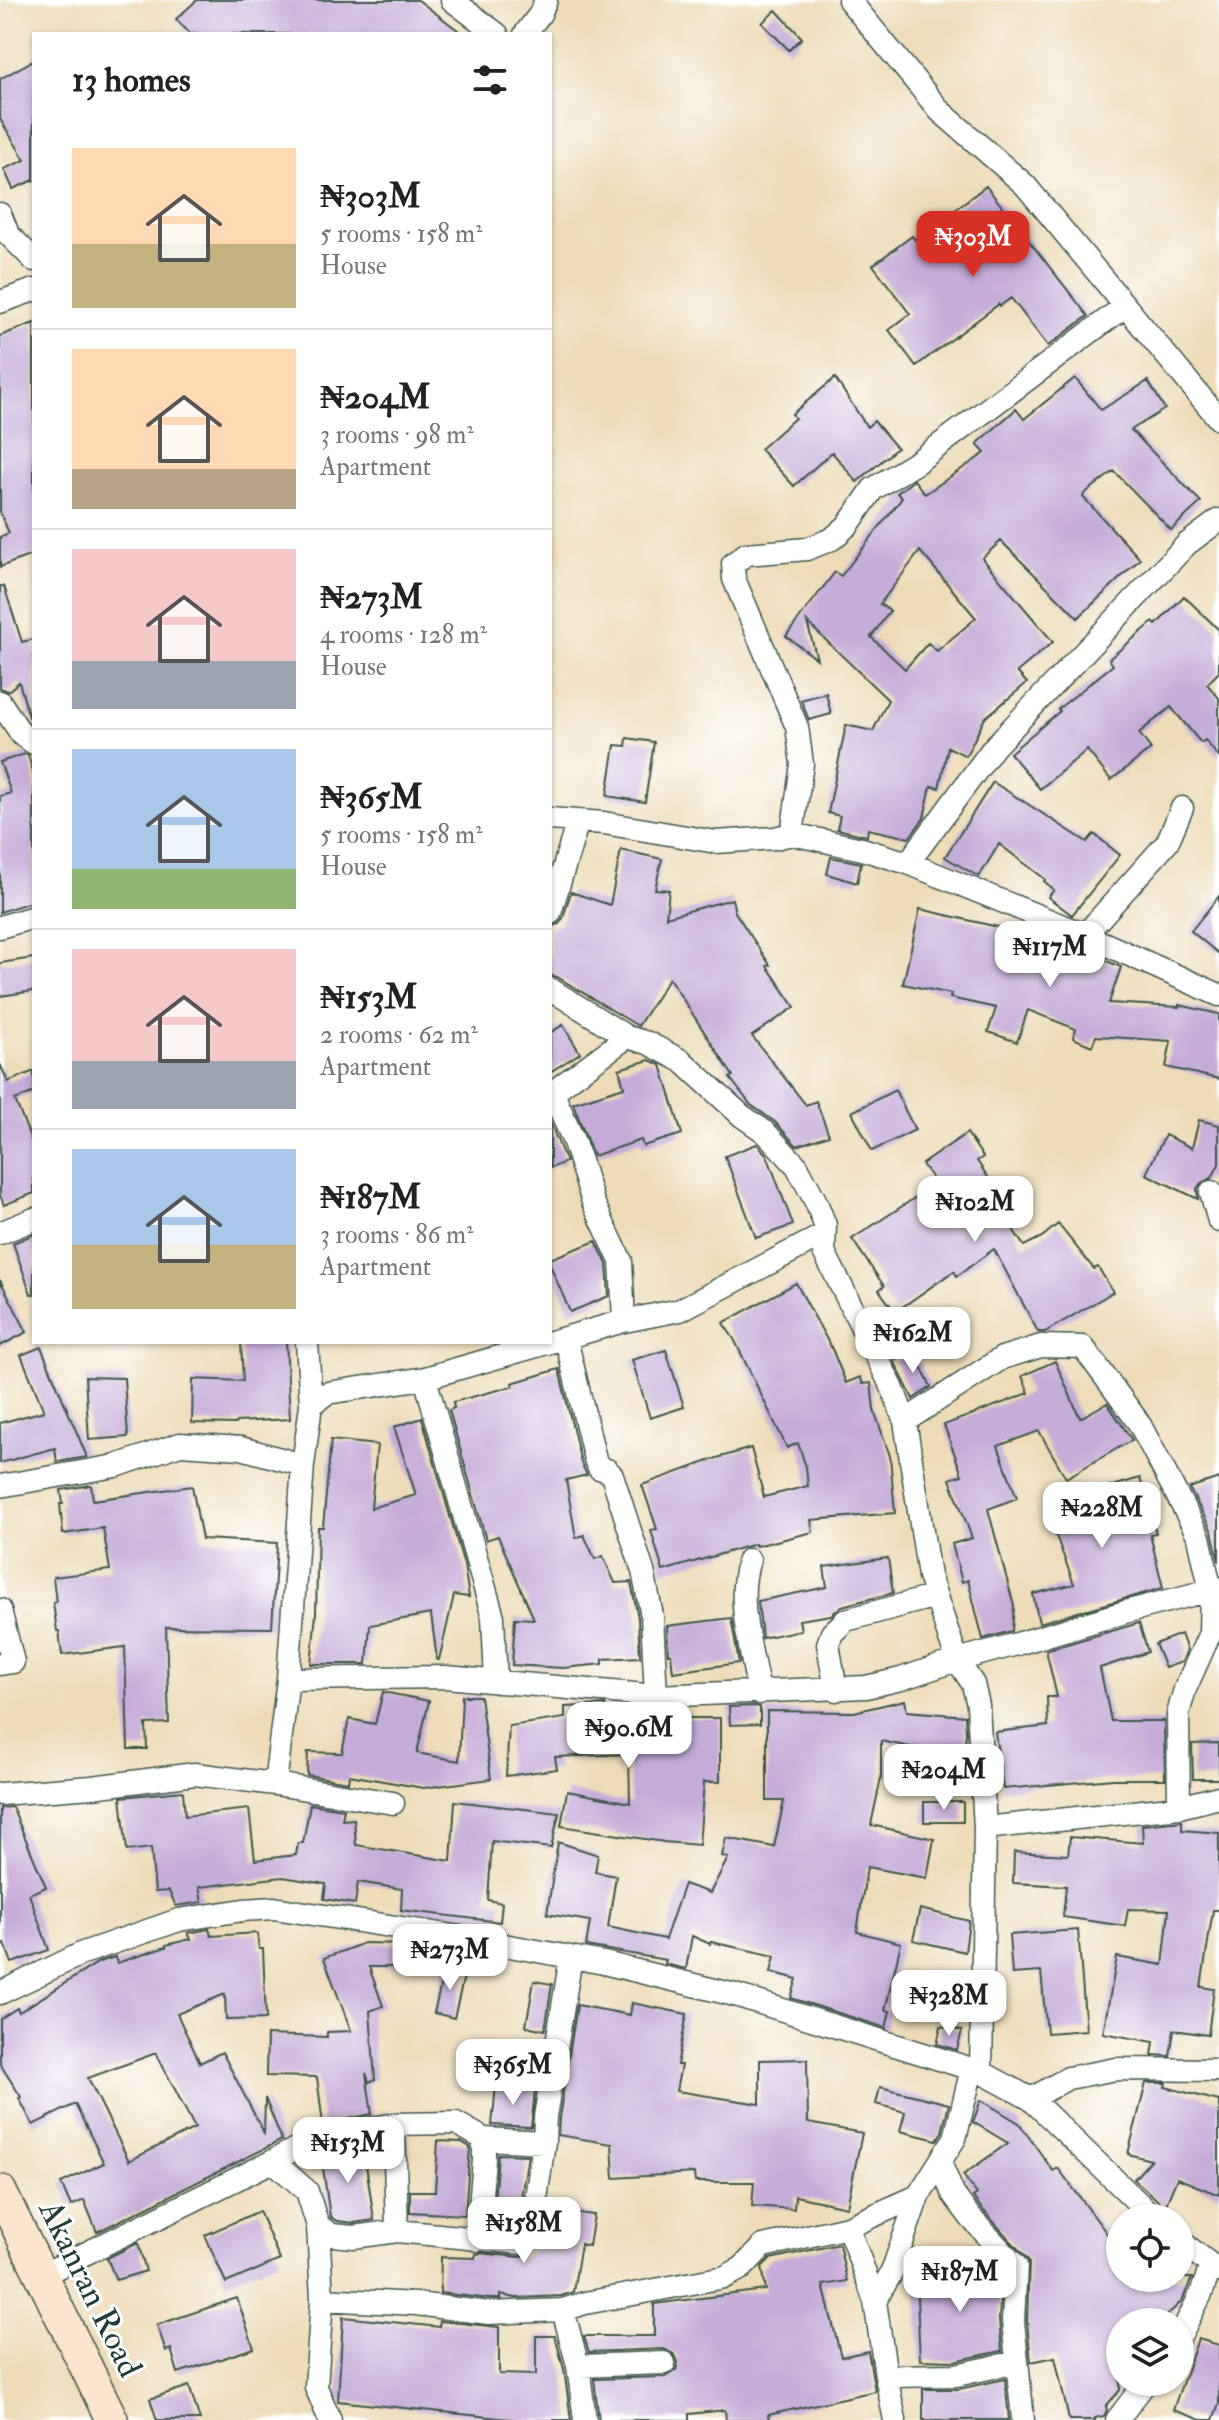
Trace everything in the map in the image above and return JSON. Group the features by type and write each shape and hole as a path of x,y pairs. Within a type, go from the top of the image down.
{"main road":[{"name":"Akanran Road","path":"0,2191 112,2420"}],"street":[{"path":"452,0 494,32"},
{"path":"526,32 546,0"},
{"path":"849,0 940,111 1025,185 1219,419"},
{"path":"0,214 8,234 32,258"},
{"path":"0,302 32,291"},
{"path":"792,834 802,764 797,727 734,579 733,564 746,554 807,549 832,539 848,525 873,489 917,462 1125,306"},
{"path":"908,863 994,747 1187,544 1219,520"},
{"path":"0,702 22,735 32,742"},
{"path":"1085,935 1167,843 1182,808"},
{"path":"552,819 716,842 792,834 862,849 908,863 1085,935 1219,995"},
{"path":"552,906 578,821"},
{"path":"0,927 32,918"},
{"path":"552,990 627,1037 648,1043 682,1061 742,1116 765,1132 797,1166 825,1225 824,1252 892,1387 905,1421 929,1576 957,1660 973,1684 978,1705 985,1828 976,2071 955,2138 918,2196 892,2272 875,2301"},
{"path":"552,1093 627,1037"},
{"path":"552,1096 574,1142 593,1202 621,1261 624,1321"},
{"path":"1211,1192 1219,1221"},
{"path":"0,1233 32,1220"},
{"path":"552,1343 624,1321 680,1310 825,1234"},
{"path":"566,1339 595,1459 599,1468 612,1475 643,1571 652,1616 656,1696"},
{"path":"275,1784 288,1679 306,1427 311,1405 307,1344"},
{"path":"311,1405 327,1393 425,1378 548,1344"},
{"path":"905,1421 1002,1358 1041,1346 1083,1347 1139,1423 1199,1537 1215,1590 1210,1633 1185,1689 1178,1714 1179,1807"},
{"path":"425,1378 493,1617 496,1682"},
{"path":"0,1486 116,1466 180,1444 241,1448 303,1465"},
{"path":"749,1560 742,1597 759,1693"},
{"path":"288,1679 446,1677 656,1696 836,1690 901,1679 1125,1612 1215,1590"},
{"path":"836,1690 828,1644 832,1633 846,1620 936,1596"},
{"path":"0,1610 13,1662 0,1664"},
{"path":"0,1794 92,1787 195,1774 393,1803"},
{"path":"985,1828 1179,1807 1219,1797"},
{"path":"0,1993 83,1953 179,1920 274,1908 571,1957 735,1995 976,2071 1031,2099 1140,2204"},
{"path":"318,2226 332,2235 354,2237 397,2231 520,2243 531,2235 545,2117 571,1957"},
{"path":"1031,2099 1068,2078 1116,2069 1219,2070"},
{"path":"42,2275 312,2140 394,2124 456,2123 484,2139 544,2142"},
{"path":"394,2124 397,2231"},
{"path":"477,2240 484,2139"},
{"path":"273,2161 307,2191 318,2226 322,2299 316,2387 330,2420"},
{"path":"940,2162 953,2194 1016,2266 1013,2321 1023,2420"},
{"path":"322,2299 416,2304 489,2313 563,2310 585,2303 725,2277 742,2268 763,2246 848,2227 918,2196"},
{"path":"848,2227 875,2301 895,2420"},
{"path":"1194,2252 1215,2268 1194,2308"},
{"path":"563,2310 578,2366 585,2420"},
{"path":"886,2376 956,2375 1017,2362"},
{"path":"578,2366 664,2363"},
{"path":"1117,2420 1135,2396"}],"building":[{"path":"197,0 418,0 460,32 188,32 176,19"},
{"path":"776,10 802,38 789,50 762,23"},
{"path":"32,61 32,181 13,189 4,169 25,160 0,119 0,79"},
{"path":"986,186 1088,316 1048,346 1011,298 916,366 889,330 910,314 873,265 912,236 915,240"},
{"path":"32,324 32,555 0,567 0,537 9,533 0,512 0,336"},
{"path":"835,378 867,427 874,421 897,448 857,482 832,452 794,486 760,449 795,418 792,414"},
{"path":"1075,378 1101,410 1148,381 1165,409 1131,430 1201,502 1171,530 1114,471 1084,494 1083,497 1140,559 1078,618 1001,541 982,558 1053,642 1017,672 1027,683 985,718 966,756 948,747 939,788 931,786 924,818 909,838 868,829 867,836 837,829 840,816 828,813 846,725 873,731 888,700 807,622 817,659 786,636 835,572 841,576 902,498 897,493 914,480 925,494 985,453 977,444 1016,409 1024,419","holes":["920,551 976,618 937,651 928,643 905,669 871,637 890,611 880,604"]},
{"path":"0,586 4,586 22,642 32,640 32,716 29,717 19,682 8,691 0,688"},
{"path":"1184,596 1219,630 1219,672 1207,684 1219,698 1219,757 1205,740 1201,743 1171,707 1139,733 1151,749 1111,780 1087,750 1040,789 1010,753 1113,665 1109,659 1153,622 1156,625"},
{"path":"826,693 831,714 809,720 801,700"},
{"path":"627,738 654,742 645,802 607,796 615,745 626,746"},
{"path":"25,754 32,768 32,902 0,912 0,796 11,793 0,762"},
{"path":"993,782 1087,842 1094,834 1120,855 1072,915 1048,897 1054,890 1045,879 999,844 979,877 945,857"},
{"path":"621,850 662,859 655,889 669,890 666,917 732,899 735,912 795,1007 752,1036 806,1105 816,1101 829,1135 797,1146 775,1122 751,1105 730,1078 733,1076 669,978 638,1026 552,976 552,926 563,918 571,892 610,905"},
{"path":"831,857 861,863 857,883 827,874"},
{"path":"1219,896 1219,954 1191,931"},
{"path":"920,909 1024,933 1027,927 1121,967 1109,1003 1179,1005 1219,1014 1219,1079 1166,1067 1171,1041 1096,1036 1092,1046 1073,1038 1076,1029 1028,1010 1017,1042 988,1032 996,1008 903,984"},
{"path":"32,958 32,991 0,996 0,963"},
{"path":"563,1025 580,1053 552,1071 552,1032"},
{"path":"649,1060 661,1065 682,1134 643,1146 641,1140 593,1156 573,1103 624,1087 619,1069"},
{"path":"0,1064 8,1082 32,1072 32,1093 15,1100 32,1142 32,1194 4,1205 0,1195"},
{"path":"895,1090 915,1130 872,1151 852,1112"},
{"path":"1199,1120 1219,1125 1219,1164 1212,1178 1201,1183 1197,1189 1198,1199 1146,1174 1165,1135 1192,1148"},
{"path":"552,1127 566,1162 552,1167"},
{"path":"967,1133 983,1157 977,1161 1001,1196 994,1201 1024,1246 1058,1224 1094,1269 1098,1267 1113,1292 1045,1332 1038,1332 994,1249 957,1276 954,1271 895,1312 879,1290 884,1286 852,1239 936,1184 922,1164"},
{"path":"757,1144 767,1155 793,1225 756,1238 725,1156"},
{"path":"32,1235 32,1294 31,1294 13,1243"},
{"path":"596,1241 607,1264 609,1296 570,1312 552,1270 552,1258"},
{"path":"0,1280 27,1332 0,1346"},
{"path":"796,1283 832,1349 846,1383 860,1377 863,1384 871,1383 874,1410 890,1456 895,1513 811,1520 813,1532 755,1544 663,1571 651,1530 657,1529 642,1485 751,1448 764,1497 808,1486 798,1443 787,1448 734,1339 723,1323"},
{"path":"241,1344 286,1344 290,1419 235,1424 192,1423 193,1379 243,1381"},
{"path":"41,1347 87,1457 57,1462 55,1448 0,1463 0,1423 44,1411 21,1355"},
{"path":"666,1350 684,1407 650,1418 632,1360"},
{"path":"913,1351 931,1387 913,1399 894,1361"},
{"path":"1055,1361 1080,1418 1107,1403 1132,1440 1066,1478 1039,1431 998,1446 1017,1498 988,1509 1014,1606 1012,1631 983,1639 968,1580 962,1582 952,1544 972,1538 950,1479 962,1475 944,1425 1029,1393 1022,1376"},
{"path":"559,1369 581,1463 587,1475 566,1480 576,1538 584,1535 595,1559 603,1556 615,1583 631,1582 638,1618 640,1657 603,1659 603,1664 563,1668 512,1665 515,1618 534,1619 498,1536 486,1540 449,1410 454,1408 453,1402 513,1386 512,1383"},
{"path":"85,1377 124,1378 128,1437 89,1440"},
{"path":"422,1418 464,1565 469,1597 454,1595 439,1660 431,1614 370,1625 367,1664 311,1664 316,1614 318,1527 323,1527 331,1440 377,1445 371,1508 416,1495 394,1427"},
{"path":"1140,1478 1156,1533 1150,1534 1163,1588 1039,1623 1033,1594 1074,1584 1045,1506"},
{"path":"1219,1478 1219,1562 1212,1531 1189,1488"},
{"path":"91,1485 93,1500 192,1486 202,1539 277,1543 272,1628 166,1627 169,1723 146,1724 147,1749 128,1749 125,1647 62,1655 53,1603 56,1602 53,1577 110,1570 103,1528 63,1534 61,1490"},
{"path":"888,1558 893,1593 842,1606 831,1615 799,1620 801,1630 762,1638 758,1601 827,1587 824,1567"},
{"path":"731,1618 739,1663 673,1672 671,1654 668,1654 667,1626"},
{"path":"1139,1623 1148,1652 1100,1668 1111,1721 1164,1721 1165,1779 1113,1779 1003,1789 995,1732 1048,1726 1047,1697 1057,1697 1046,1650"},
{"path":"1181,1634 1187,1650 1182,1662 1165,1668 1155,1644"},
{"path":"383,1692 429,1701 417,1753 459,1761 462,1696 480,1696 491,1779 423,1788 349,1775 348,1782 307,1775 308,1752 342,1753 349,1719 375,1724"},
{"path":"905,1700 907,1711 965,1716 966,1733 964,1752 881,1741 881,1778 871,1825 934,1839 927,1878 867,1867 857,1932 901,1943 885,2010 890,2011 886,2028 791,1998 797,1979 771,1972 775,1956 710,1944 692,1936 686,1969 665,1964 666,1960 586,1946 590,1921 547,1914 558,1842 598,1855 595,1872 616,1876 608,1927 665,1939 684,1884 710,1893 728,1858 722,1856 726,1838 774,1847 784,1801 767,1801 767,1711 854,1712"},
{"path":"605,1705 607,1722 720,1718 720,1782 704,1782 699,1845 561,1826 567,1791 630,1803 629,1754 555,1757 557,1769 506,1776 509,1726 565,1718 565,1707"},
{"path":"729,1707 760,1707 760,1724 730,1725"},
{"path":"1219,1743 1219,1779 1193,1779 1192,1744"},
{"path":"183,1791 185,1816 249,1809 255,1860 296,1855 298,1843 303,1843 310,1804 344,1809 342,1820 354,1819 356,1845 451,1861 455,1801 559,1813 551,1848 492,1841 488,1900 502,1903 500,1922 401,1910 402,1889 358,1882 355,1904 324,1899 326,1884 283,1877 199,1887 202,1902 176,1906 169,1891 155,1892 151,1848 127,1851 121,1797"},
{"path":"924,1802 963,1802 963,1822 924,1822"},
{"path":"12,1807 46,1887 29,1894 49,1950 12,1963 5,1944 0,1946 0,1808"},
{"path":"1182,1821 1182,1830 1219,1833 1219,1910 1213,1910 1201,1987 1214,1989 1208,2035 1174,2030 1170,2056 1152,2055 1154,2042 1103,2033 1117,1957 1163,1965 1169,1910 1128,1909 1125,1926 1063,1917 1066,1886 1013,1883 1014,1852 1068,1855 1070,1837 1143,1843 1142,1825"},
{"path":"920,1909 969,1921 965,1952 913,1940"},
{"path":"209,1929 211,1936 257,1933 259,1949 263,1949 266,2019 226,2020 225,1994 177,2014 200,2063 222,2052 264,2133 265,2098 282,2140 97,2232 84,2200 71,2206 61,2183 104,2163 75,2104 33,2125 21,2097 0,2064 0,2019 17,2008 19,2012 99,1962 115,1957 117,1963 191,1939 188,1933","holes":["156,2053 195,2128 129,2161 88,2078"]},
{"path":"1078,1930 1086,2030 1047,2033 1041,1972 1012,1974 1009,1935"},
{"path":"364,1943 401,1944 401,1967 369,1967 383,2006 370,2011 375,2080 369,2082 366,2073 372,2114 323,2124 317,2077 266,2076 267,2035 327,2037 327,2032 351,2031 324,1958"},
{"path":"445,1967 465,1972 454,2018 434,2013"},
{"path":"534,1981 552,1984 545,2030 526,2026"},
{"path":"632,2003 687,2014 677,2065 681,2065 676,2091 760,2104 760,2060 807,2059 808,2123 862,2133 847,2207 795,2196 794,2209 752,2206 754,2182 695,2182 694,2173 614,2178 612,2144 558,2135 577,2005 630,2015"},
{"path":"941,2026 962,2031 957,2050 937,2044"},
{"path":"1146,2083 1166,2083 1165,2087 1219,2101 1219,2195 1177,2178 1166,2204 1162,2204 1134,2179 1151,2160 1128,2154"},
{"path":"496,2086 535,2090 531,2127 492,2125"},
{"path":"880,2087 949,2104 937,2140 900,2131 905,2112 876,2104"},
{"path":"981,2100 1019,2123 1053,2171 1058,2168 1106,2232 1106,2292 1186,2292 1175,2308 1106,2308 1106,2396 1115,2396 1106,2406 1104,2416 1095,2420 1069,2420 1055,2357 1031,2362 1027,2321 1029,2261 982,2209 973,2197 977,2194 963,2175 1008,2143 973,2122"},
{"path":"438,2141 461,2142 470,2147 465,2215 410,2212 410,2191 435,2191"},
{"path":"363,2144 374,2220 354,2223 337,2221 330,2217 321,2154"},
{"path":"498,2154 528,2155 516,2229 492,2226"},
{"path":"549,2209 594,2215 589,2246 581,2244 573,2292 561,2296 516,2298 500,2295 500,2299 440,2293 441,2257 475,2258 476,2254 481,2253 527,2255 543,2242"},
{"path":"259,2211 280,2260 226,2283 205,2235"},
{"path":"138,2243 146,2271 116,2280 107,2258"},
{"path":"839,2244 847,2281 823,2285 841,2357 868,2351 875,2391 768,2415 769,2420 726,2420 725,2410 689,2414 689,2420 599,2420 594,2379 665,2377 676,2370 678,2362 675,2355 664,2349 589,2352 584,2336 654,2336 654,2304 766,2290 762,2267 770,2259"},
{"path":"995,2264 1002,2271 999,2320 1002,2351 954,2361 920,2360 916,2278 967,2275 967,2265"},
{"path":"237,2298 254,2348 178,2373 171,2349 166,2351 157,2325"},
{"path":"343,2317 439,2327 440,2321 499,2327 499,2374 536,2375 536,2336 555,2336 564,2369 571,2420 518,2420 338,2401"},
{"path":"1198,2339 1219,2345 1219,2403 1213,2420 1201,2420 1173,2410 1178,2396 1194,2396 1194,2350"},
{"path":"1005,2379 1009,2420 923,2420 923,2389 959,2389"},
{"path":"189,2386 200,2420 157,2420 150,2399"}]}
